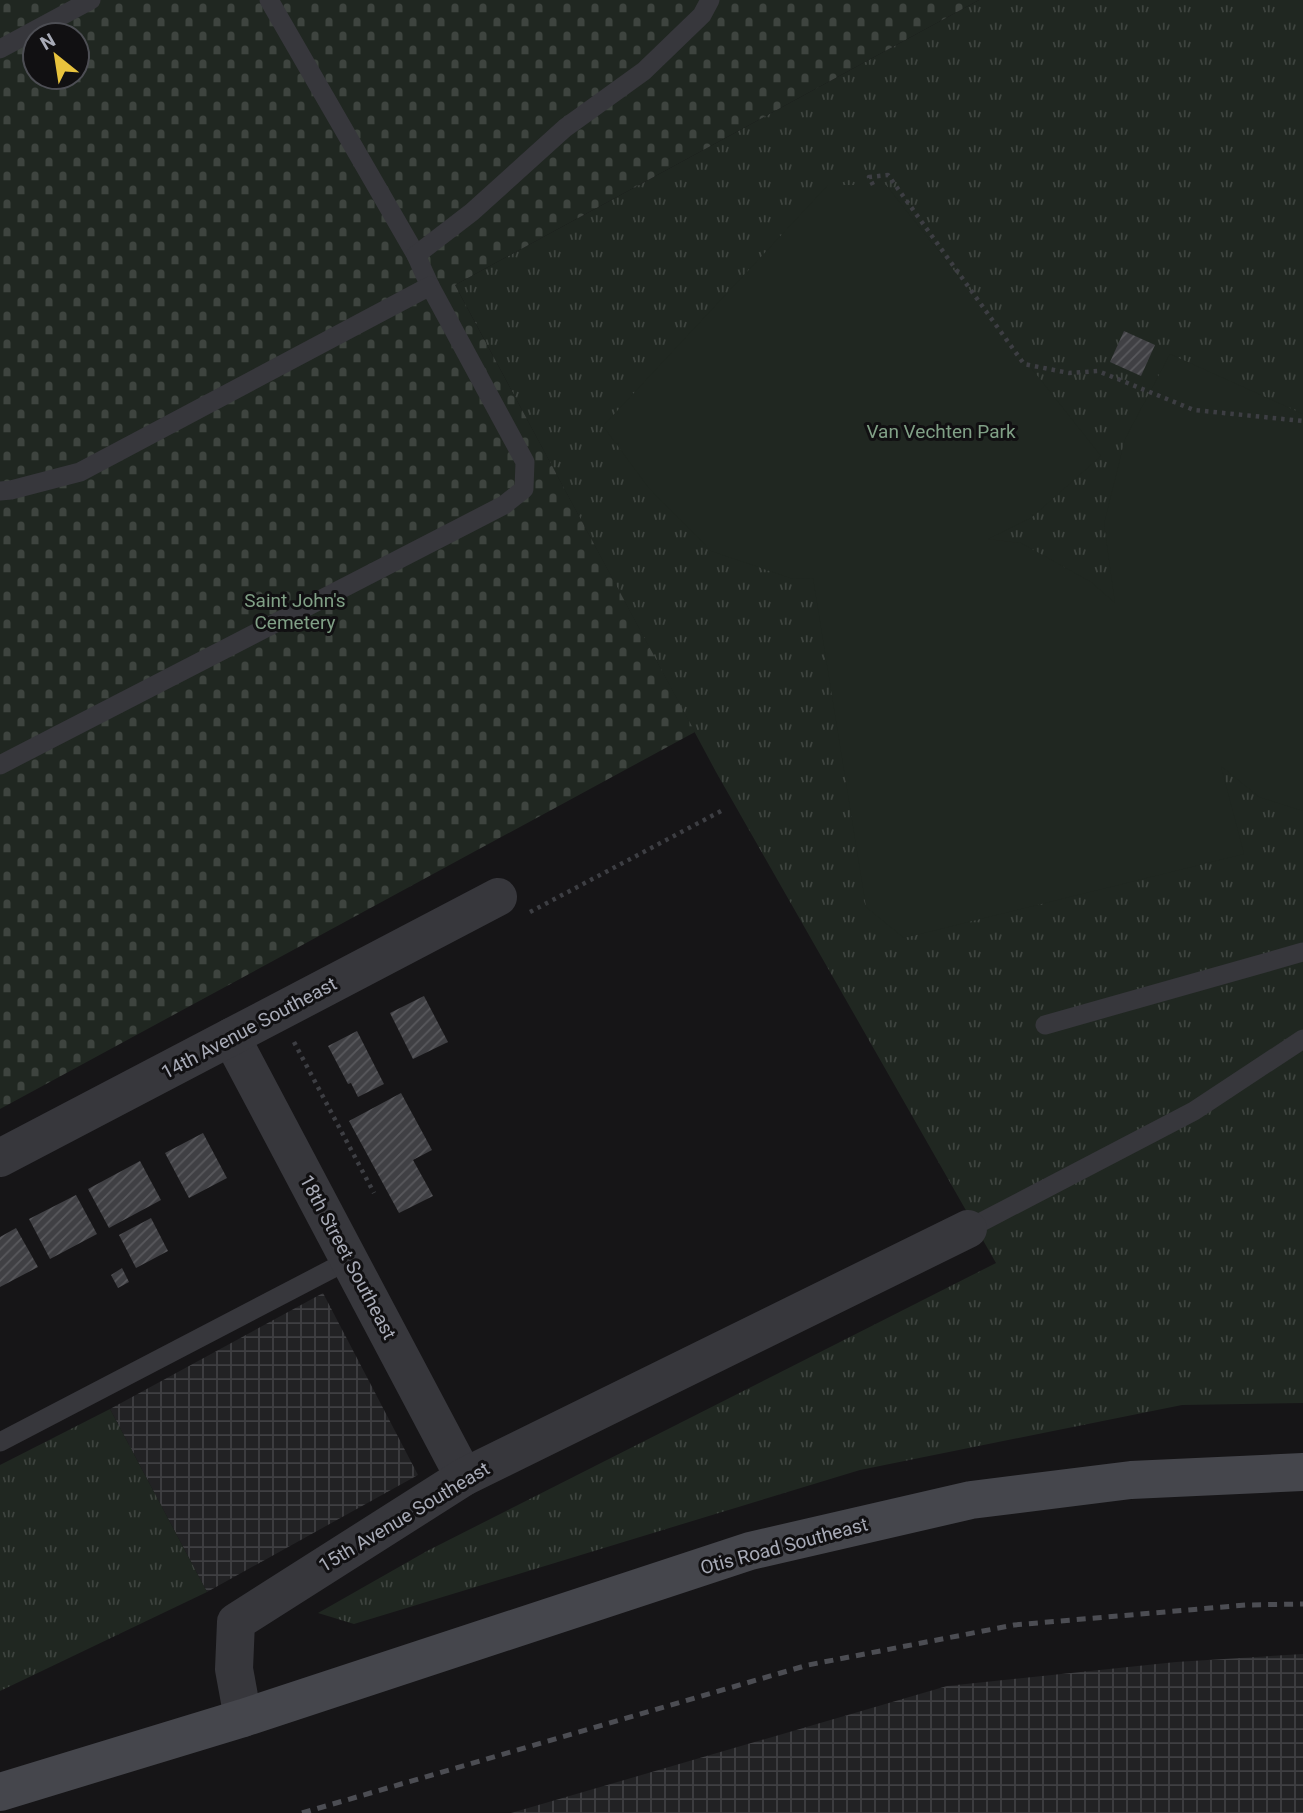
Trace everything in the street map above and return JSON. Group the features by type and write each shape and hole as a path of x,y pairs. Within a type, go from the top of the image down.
{"street":[{"name":"14th Avenue Southeast","path":"0,1158 498,897"},
{"name":"18th Street Southeast","path":"231,1037 464,1477"},
{"name":"15th Avenue Southeast","path":"243,1718 234,1669 236,1622 464,1477 968,1229"},
{"name":"Otis Road Southeast","path":"243,1718 750,1551 971,1500 1131,1480 1303,1472"},
{"path":"0,1792 243,1718"}],"lane":[{"path":"0,49 91,0"},
{"path":"0,765 504,505 524,489 525,462 416,255 269,0"},
{"path":"416,255 472,212 565,128 644,71 702,15 710,0"},
{"path":"0,491 80,472 430,286"},
{"path":"1045,1024 1303,952"},
{"path":"968,1229 1194,1111 1303,1040"},
{"path":"0,1442 349,1260"}],"path":[{"path":"873,185 869,177 888,175 1024,364 1069,373 1098,371 1194,410 1303,421"},
{"path":"291,1037 374,1193"}],"shaded area":[{"path":"323,1293 418,1475 207,1592 110,1409"},
{"path":"1303,1654 1303,1813 511,1813 947,1686 1176,1662"}],"green space":[{"name":"Saint John's Cemetery","path":"0,0 979,0 455,285 695,732 0,1109"},
{"name":"Van Vechten Park","path":"979,0 1303,0 1303,1403 1182,1405 860,1470 354,1624 318,1613 427,1551 996,1263 716,772 455,285"},
{"path":"828,185 886,185 1101,456 1031,518 988,539 1021,543 1091,582 1115,603 1104,524 1125,439 1170,354 1303,414 1303,811 1259,797 1221,766 1244,854 904,938 866,907 813,578 793,579 711,551 648,487 603,426"},
{"path":"110,1409 207,1592 0,1691 0,1465"}],"building":[{"path":"1124,331 1155,345 1141,376 1110,362"},
{"path":"424,996 448,1042 413,1059 390,1013"},
{"path":"357,1031 384,1084 358,1097 328,1046"},
{"path":"401,1093 432,1150 413,1160 433,1196 399,1213 349,1121"},
{"path":"203,1133 227,1178 189,1198 165,1153"},
{"path":"140,1161 161,1200 109,1228 88,1189"},
{"path":"76,1195 97,1234 50,1259 29,1219"},
{"path":"151,1218 168,1251 136,1268 119,1235"},
{"path":"16,1228 38,1267 0,1287 0,1237"},
{"path":"122,1268 129,1282 118,1288 111,1275"}],"railway":[{"path":"302,1813 808,1665 1014,1625 1246,1605 1303,1604"}]}
